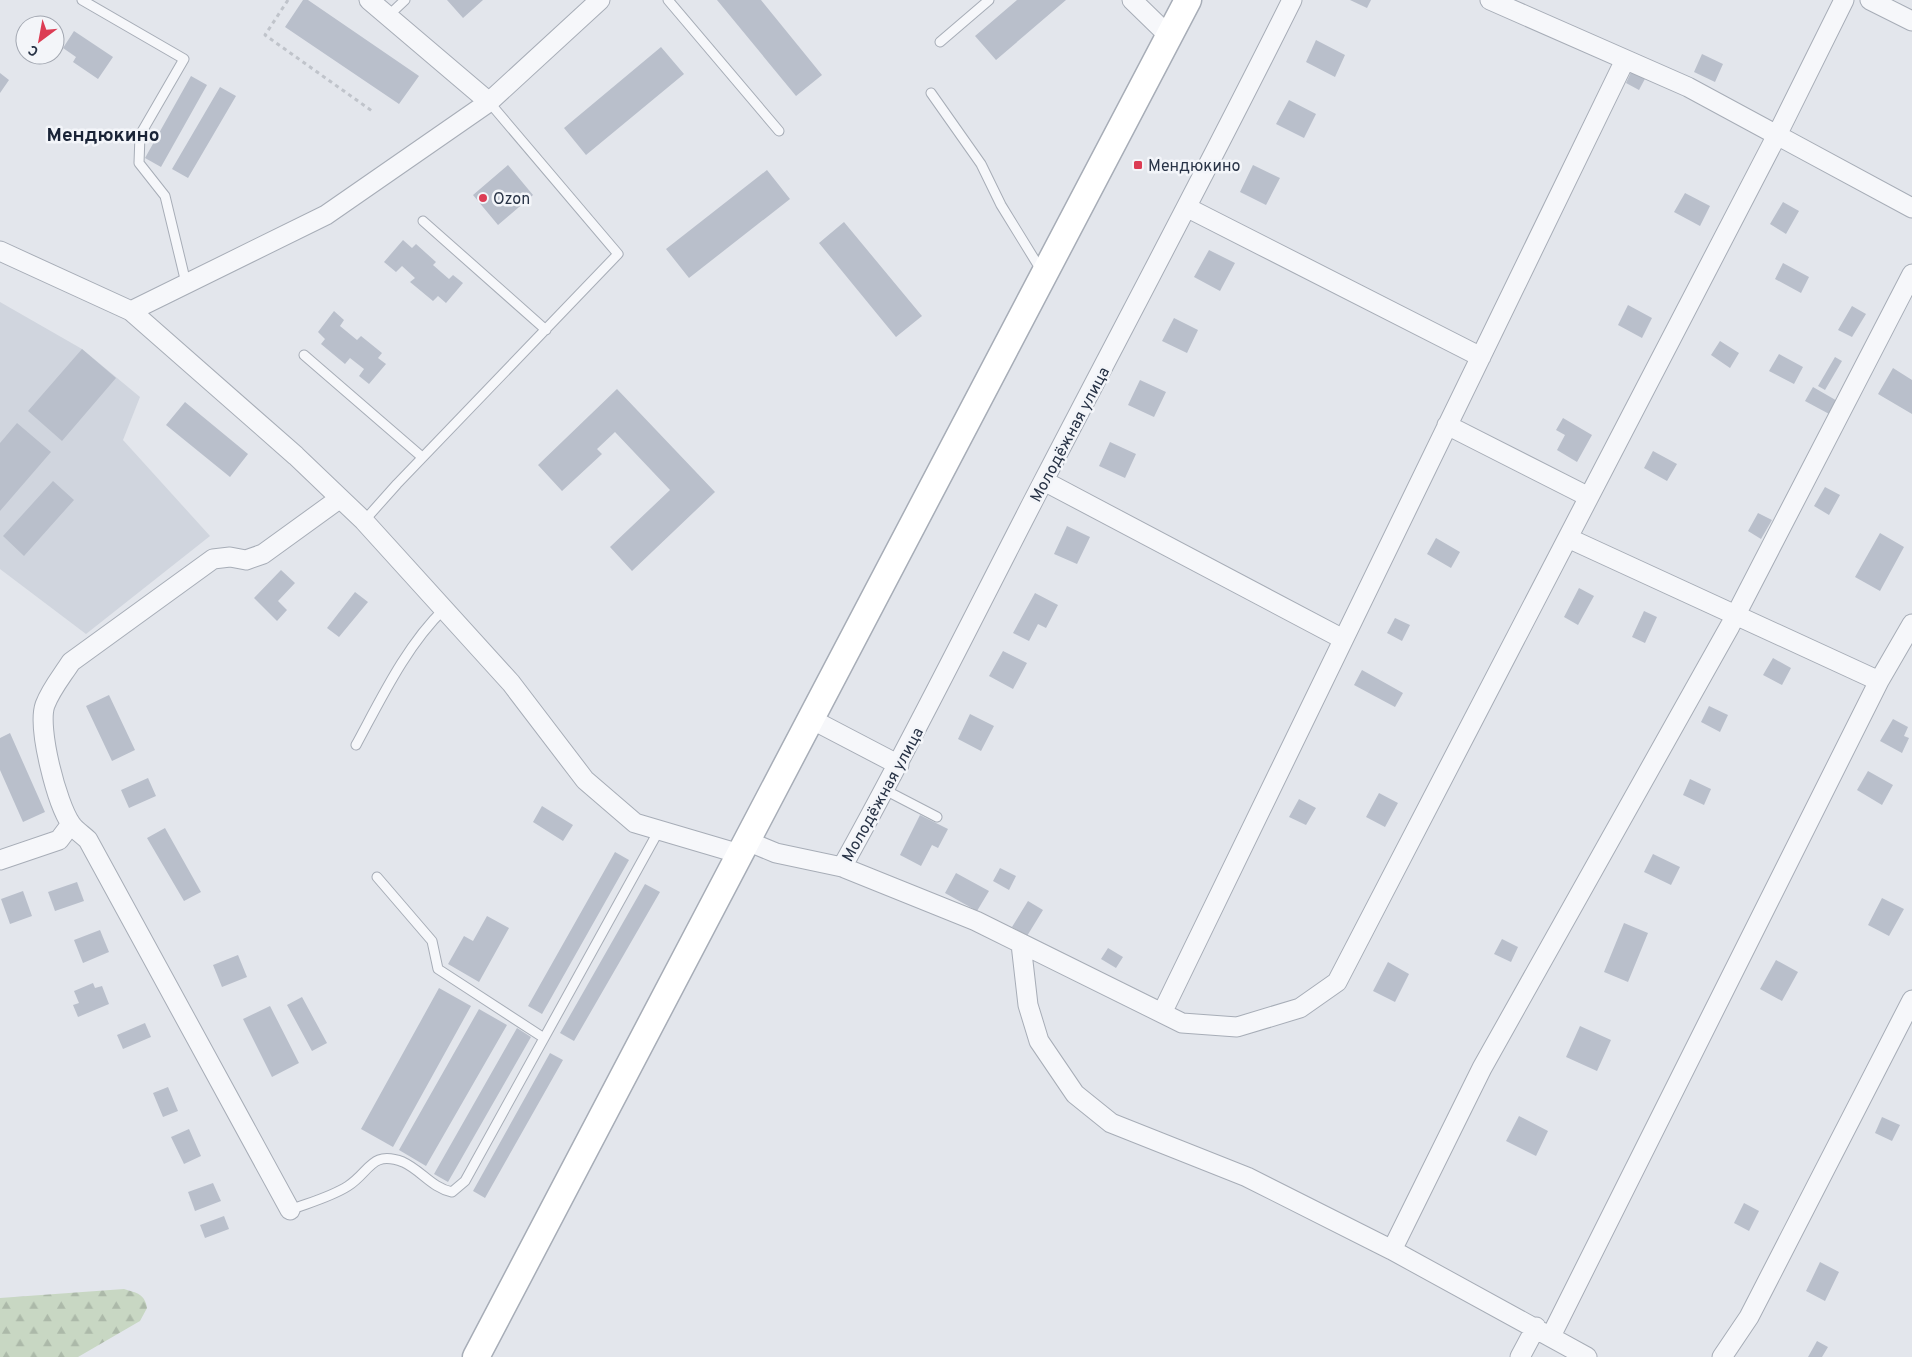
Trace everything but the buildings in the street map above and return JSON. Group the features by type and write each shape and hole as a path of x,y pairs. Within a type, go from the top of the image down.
{"street":[{"path":"369,0 489,102"},
{"path":"131,311 326,214 489,102 600,0"},
{"path":"1132,0 1169,36"},
{"path":"476,1357 1188,0"},
{"name":"Молодёжная улица","path":"842,867 899,765 1044,481 1188,208 1292,0"},
{"path":"1490,0 1688,87 1912,208"},
{"path":"0,251 131,311 296,456 364,521 511,683 585,780 635,824 658,832 842,867 976,921 1182,1023 1237,1027 1300,1008 1337,982 1777,135 1844,0"},
{"path":"1870,0 1912,22"},
{"path":"1162,1013 1625,60"},
{"path":"1188,208 1480,357"},
{"path":"1392,1250 1482,1068 1736,614 1912,274"},
{"path":"1447,425 1589,498"},
{"path":"1044,481 1343,639"},
{"path":"290,1210 88,840 71,824 54,781 42,731 45,706 56,683 71,662 213,559 230,557 246,560 263,554 339,499"},
{"path":"1568,538 1736,614 1879,682"},
{"path":"1520,1357 1544,1331 1879,682 1912,624"},
{"path":"811,719 899,765"},
{"path":"0,860 59,840 71,824"},
{"path":"1021,944 1028,1005 1039,1042 1075,1094 1110,1123 1248,1176 1544,1331 1587,1357"},
{"path":"1722,1357 1749,1317 1912,1000"}],"lane":[{"path":"82,0 184,59 140,135 139,163 165,196 186,283"},
{"path":"388,16 405,0"},
{"path":"668,0 779,131"},
{"path":"940,42 989,0"},
{"path":"932,93 981,164 1001,204 1044,274"},
{"path":"364,521 422,457 618,254 489,102"},
{"path":"423,221 546,330"},
{"path":"304,355 422,457"},
{"path":"356,745 381,699 430,622 444,609"},
{"path":"885,790 937,817"},
{"path":"290,1210 348,1186 374,1161 389,1158 405,1163 439,1190 452,1192 465,1181 658,832"},
{"path":"377,877 432,941 438,969 544,1038"}],"path":[{"path":"288,0 264,35 372,111"}],"shaded area":[{"path":"0,302 82,349 140,397 123,440 210,536 86,634 0,569"}],"green space":[{"path":"124,1289 136,1293 146,1303 147,1308 140,1321 78,1357 0,1357 0,1298"}],"place":[{"name":"Мендюкино","path":"1138,165"},
{"name":"Ozon","path":"483,198"}],"district":[{"name":"Мендюкино","path":"103,134"}]}
